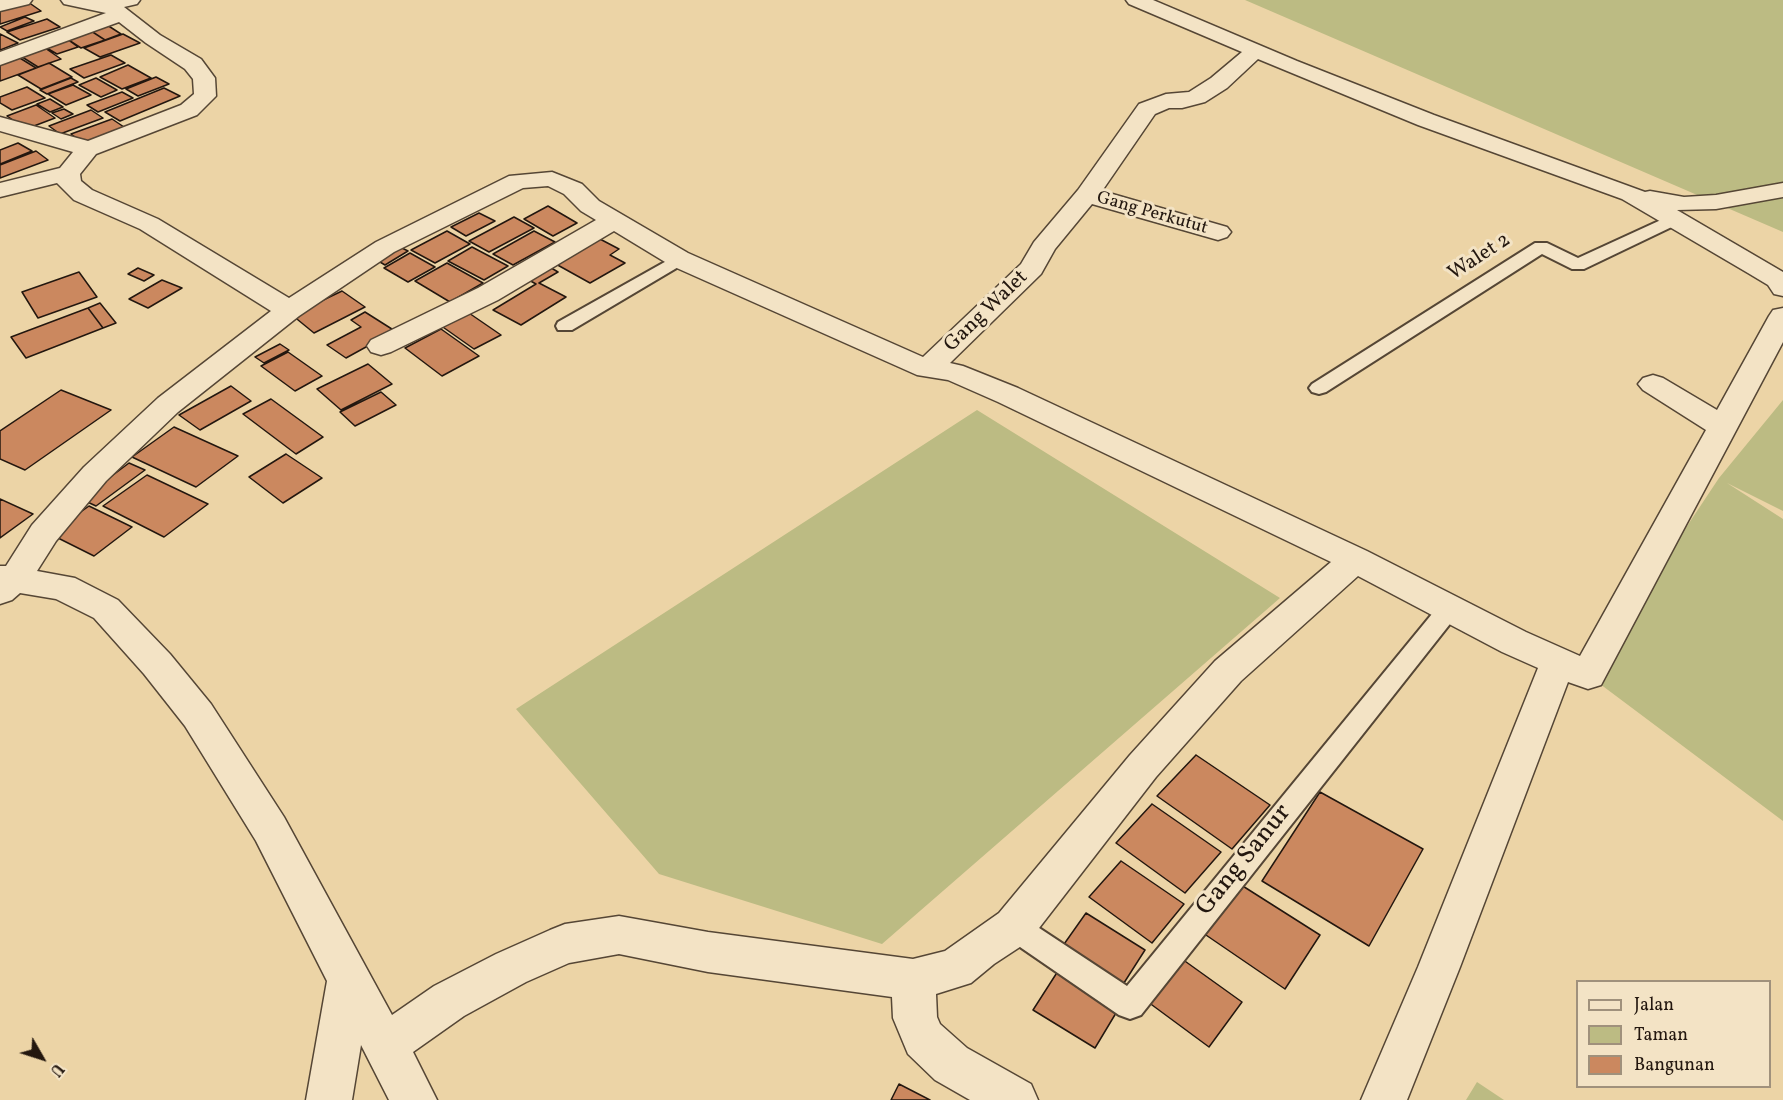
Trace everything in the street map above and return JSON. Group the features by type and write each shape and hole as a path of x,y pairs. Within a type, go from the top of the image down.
{"street":[{"path":"0,5 22,0"},
{"path":"0,190 69,173 88,149 189,110 205,96 204,78 193,64 153,39 123,4 71,0"},
{"path":"1136,0 1289,66 1426,120 1631,194 1667,210 1778,280 1783,288"},
{"path":"0,59 123,4"},
{"name":"Gang Walet","path":"927,369 1032,268 1043,247 1087,195 1147,108 1166,101 1182,101 1197,97 1219,83 1256,50"},
{"path":"0,124 88,149"},
{"path":"69,173 69,183 82,195 149,224 289,310"},
{"path":"5,583 95,474 168,405 289,310 386,247 518,182 552,179 573,189 590,206 613,221 679,259 927,369 953,372 1008,395 1355,560 1514,642 1588,675 1783,316"},
{"path":"1667,210 1684,204 1716,202 1783,190"},
{"name":"Gang Perkutut","path":"1087,195 1218,232"},
{"path":"381,346 489,294 613,221"},
{"path":"1653,384 1722,427"},
{"path":"384,1046 449,1001 511,968 565,944 619,935 708,952 913,979 956,969 979,950 1014,927 1143,766 1228,671 1355,560"},
{"path":"5,583 63,587 106,609 157,664 198,715 270,829 348,980 414,1100"},
{"path":"1384,1100 1439,967 1558,662"},
{"path":"913,979 915,1018 924,1040 951,1064 1015,1100"},
{"path":"329,1100 348,980"}],"lane":[{"name":"Walet 2","path":"1319,388 1541,247 1578,265 1667,210"},
{"path":"565,326 679,259"},
{"name":"Gang Sanur","path":"1014,927 1130,1005 1449,609"}],"green space":[{"path":"1245,0 1783,0 1783,232"},
{"path":"1783,400 1783,511 1727,483 1783,519 1783,821 1588,675 1719,478"},
{"path":"977,410 1280,598 882,944 659,874 516,709"},
{"path":"1477,1082 1504,1100 1466,1100"}],"building":[{"path":"25,0 41,11 0,24 0,8"},
{"path":"25,17 34,21 7,31 0,27"},
{"path":"47,19 60,27 20,40 7,32"},
{"path":"104,23 121,34 105,40 88,29"},
{"path":"88,29 105,40 81,48 64,37"},
{"path":"0,34 18,43 0,50"},
{"path":"123,34 140,43 100,57 84,48"},
{"path":"67,39 78,47 57,54 45,47"},
{"path":"42,46 61,59 38,67 19,55"},
{"path":"15,55 36,68 0,81 0,60"},
{"path":"111,55 125,63 84,78 70,69"},
{"path":"49,63 72,77 41,89 18,75"},
{"path":"128,65 151,78 122,89 100,77"},
{"path":"156,77 169,84 138,96 126,89"},
{"path":"71,78 78,82 47,94 40,90"},
{"path":"96,78 117,90 101,97 79,85"},
{"path":"73,85 91,95 66,105 48,94"},
{"path":"27,87 45,98 12,110 0,103 0,97"},
{"path":"164,88 180,96 120,121 105,112"},
{"path":"122,92 133,98 98,112 87,105"},
{"path":"50,99 63,107 50,112 37,104"},
{"path":"36,105 55,118 26,129 7,116"},
{"path":"64,109 73,114 61,119 52,113"},
{"path":"91,110 103,118 60,134 49,126"},
{"path":"112,119 127,129 85,145 71,134"},
{"path":"18,143 32,151 0,164 0,150"},
{"path":"36,151 48,160 0,178 0,165"},
{"path":"548,206 577,223 553,236 524,219"},
{"path":"479,213 495,221 466,236 451,227"},
{"path":"514,217 534,228 489,252 469,241"},
{"path":"447,231 470,244 435,263 411,250"},
{"path":"534,231 555,242 513,265 493,254"},
{"path":"598,238 619,249 610,255 625,263 590,283 554,263"},
{"path":"398,246 408,251 385,265 375,259"},
{"path":"472,247 508,266 484,280 448,261"},
{"path":"410,253 435,267 408,282 384,268"},
{"path":"447,263 483,283 450,302 415,281"},
{"path":"548,266 558,272 539,283 566,297 521,325 493,310 536,284 527,279"},
{"path":"138,268 154,275 144,281 128,274"},
{"path":"79,272 97,297 38,318 22,292"},
{"path":"162,280 182,288 148,308 129,299"},
{"path":"342,291 365,307 314,333 292,315"},
{"path":"100,303 116,323 103,328 88,308"},
{"path":"88,308 103,328 26,358 11,337"},
{"path":"466,311 501,335 474,349 440,325"},
{"path":"365,312 395,331 346,358 327,345 361,327 351,320"},
{"path":"441,329 479,356 442,376 405,348"},
{"path":"280,344 289,350 264,363 255,357"},
{"path":"288,352 322,376 295,391 261,366"},
{"path":"368,364 392,384 341,410 317,389"},
{"path":"231,386 251,401 200,430 179,415"},
{"path":"61,390 111,410 25,470 0,459 0,431"},
{"path":"381,392 396,405 355,426 340,412"},
{"path":"271,399 323,437 296,454 243,414"},
{"path":"174,427 238,456 196,487 132,457"},
{"path":"286,454 322,478 283,503 249,477"},
{"path":"129,463 145,470 96,506 81,499"},
{"path":"147,475 208,504 164,537 103,506"},
{"path":"0,499 33,514 0,538"},
{"path":"89,506 132,527 94,556 50,534"},
{"path":"1196,755 1270,805 1232,849 1157,796"},
{"path":"1320,792 1423,849 1369,946 1262,881"},
{"path":"1152,804 1221,852 1185,893 1116,843"},
{"path":"1121,861 1184,904 1152,943 1089,897"},
{"path":"1238,883 1320,935 1285,989 1203,933"},
{"path":"1086,913 1145,950 1122,986 1062,947"},
{"path":"1182,959 1242,1002 1209,1047 1148,1002"},
{"path":"1058,971 1119,1008 1095,1048 1033,1010"},
{"path":"899,1084 930,1100 891,1100"}]}
